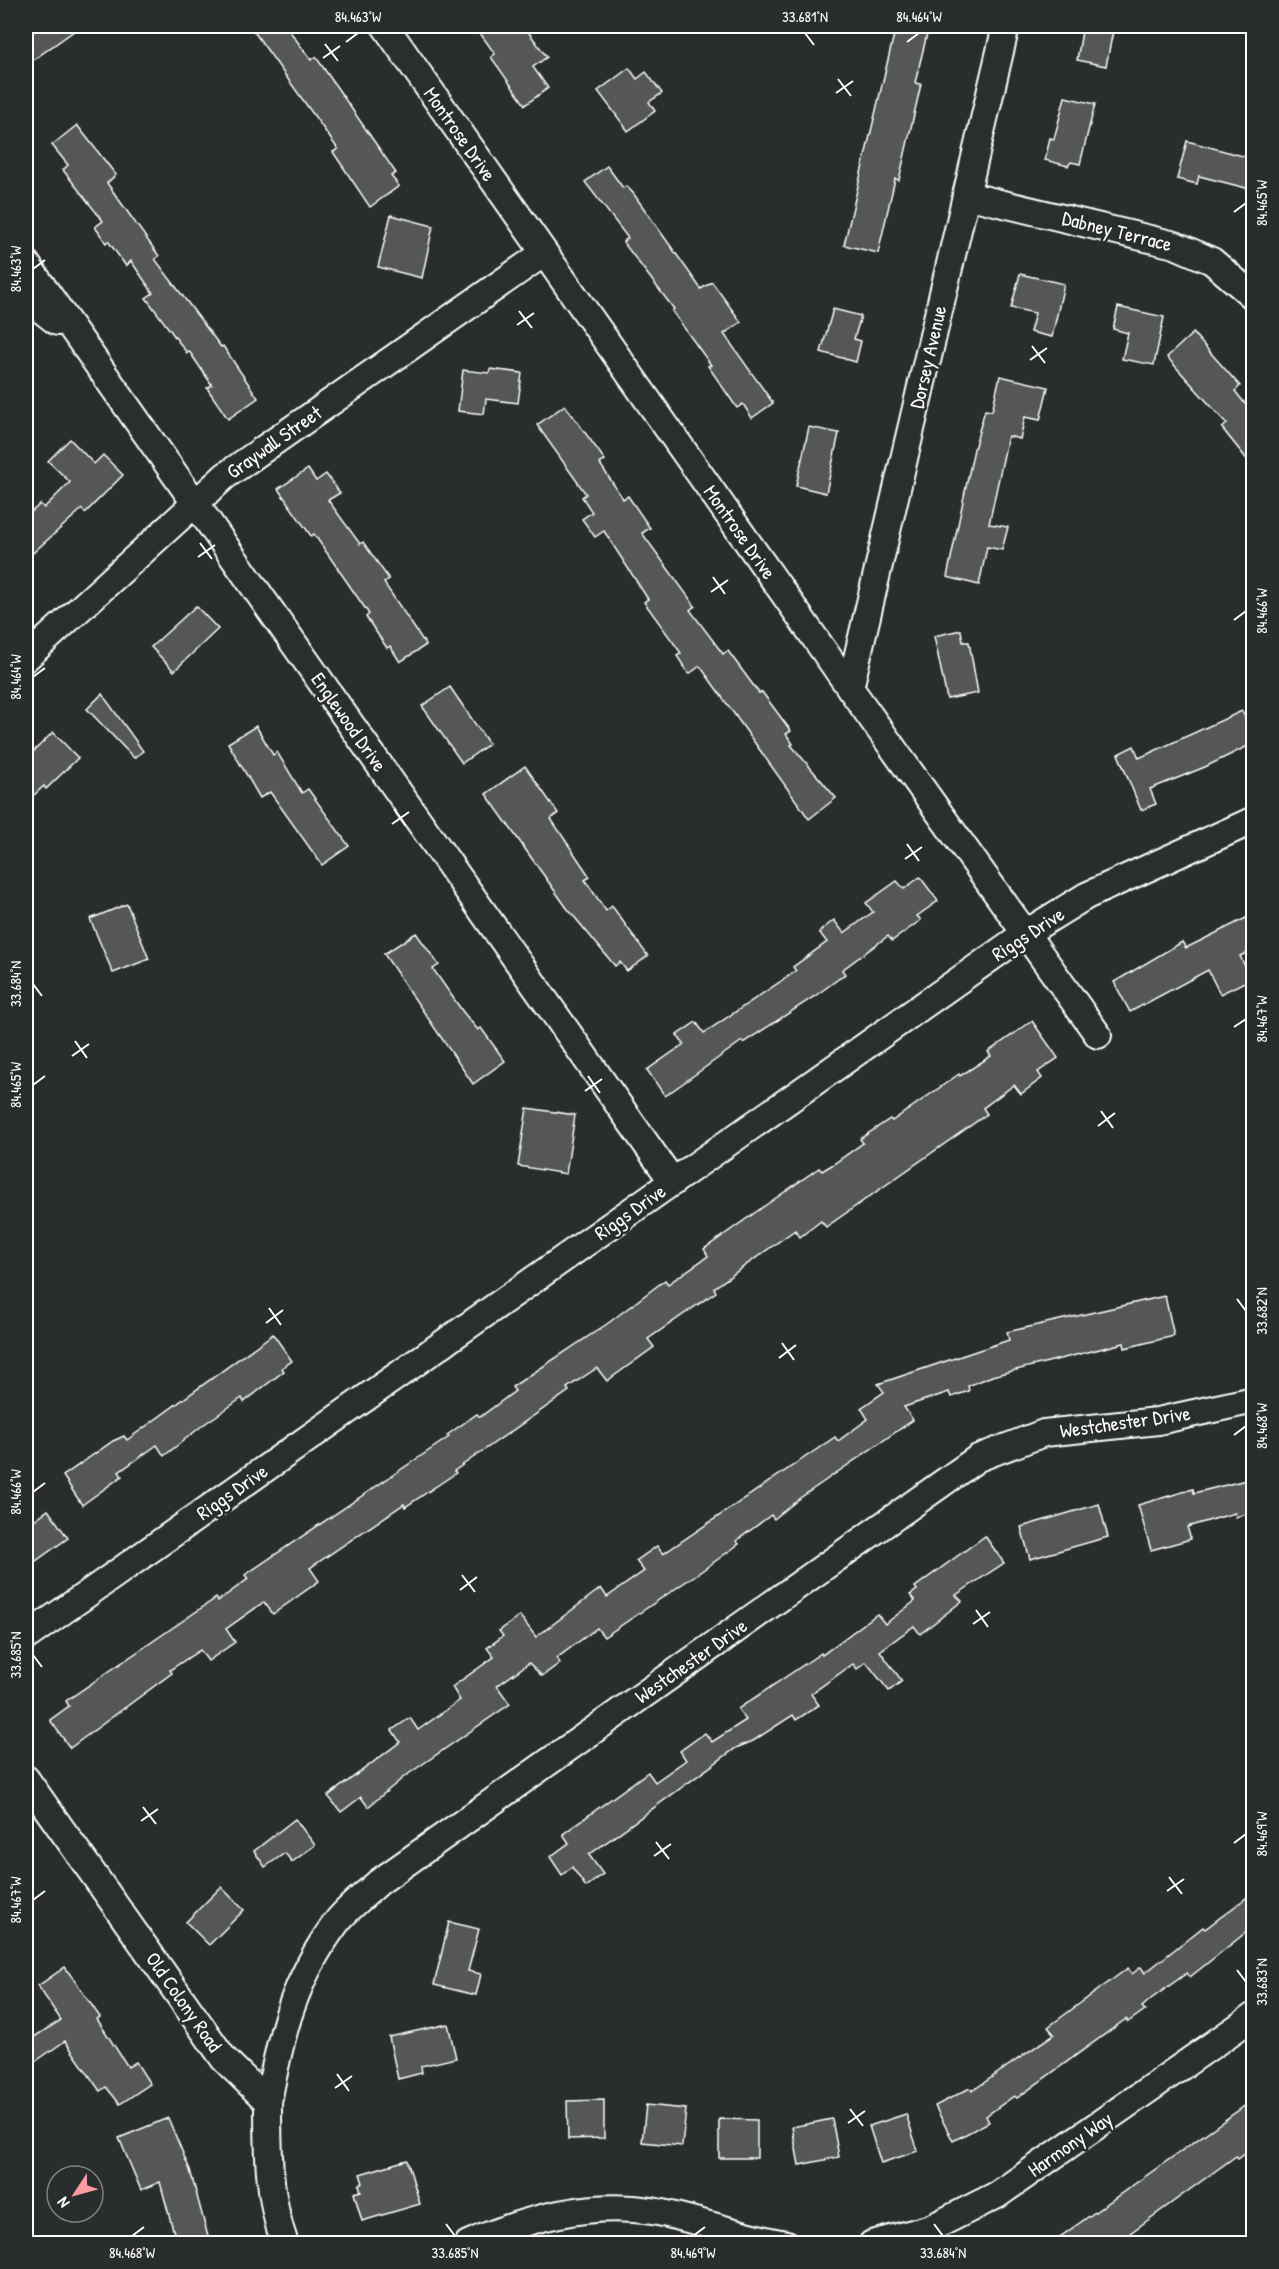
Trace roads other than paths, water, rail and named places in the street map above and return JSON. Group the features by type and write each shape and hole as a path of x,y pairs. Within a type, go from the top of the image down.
{"street":[{"name":"Montrose Drive","path":"385,26 850,688 1098,1035"},
{"name":"Dorsey Avenue","path":"850,688 1006,26"},
{"name":"Dabney Terrace","path":"966,195 1175,245 1212,261 1254,297"},
{"name":"Graywall Street","path":"26,658 225,476 544,253"},
{"name":"Englewood Drive","path":"26,263 673,1182"},
{"path":"26,298 56,321 123,400"},
{"name":"Riggs Drive","path":"26,1637 1026,933 1086,896 1254,820"},
{"name":"Westchester Drive","path":"268,2102 281,2033 304,1973 337,1922 389,1875 978,1458 1044,1433 1158,1421 1254,1400"},
{"name":"Old Colony Road","path":"26,1779 224,2059 268,2102"},
{"name":"Harmony Way","path":"872,2244 931,2228 997,2194 1254,2016"},
{"path":"268,2102 268,2167 279,2227 285,2244"},
{"path":"468,2244 507,2226 545,2216 603,2209 652,2211 759,2240 787,2244"}]}
